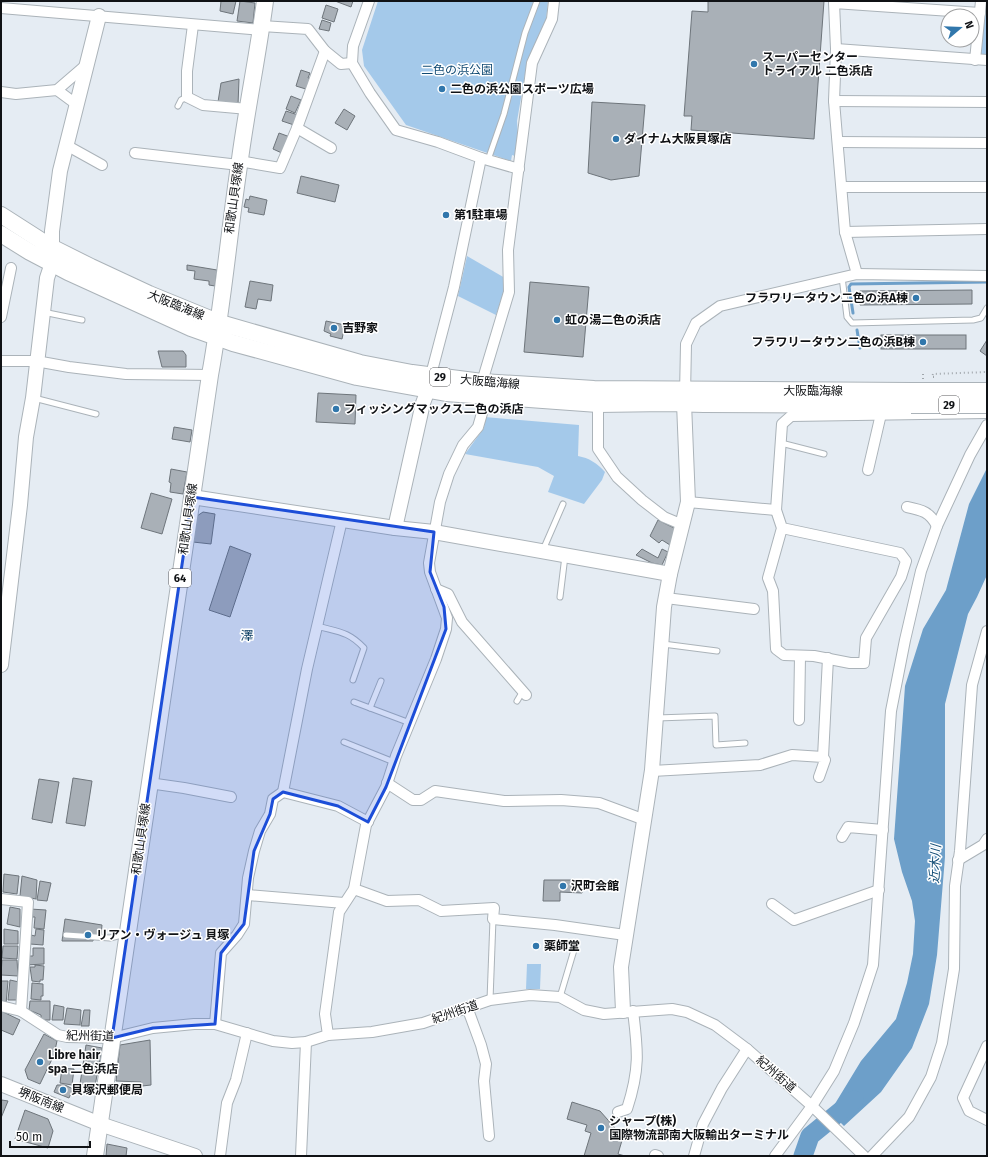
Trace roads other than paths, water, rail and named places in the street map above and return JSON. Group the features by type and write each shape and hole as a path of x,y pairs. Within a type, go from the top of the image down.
{"main road":[{"name":"和歌山貝塚線","path":"95,1156 210,375 219,330 221,301 239,163 262,28 265,1"},
{"name":"大阪臨海線","path":"1,215 51,247 149,294 219,330 233,343 357,377 430,383 446,393 485,389 594,389 685,396 911,398 987,405"},
{"name":"大阪臨海線","path":"1,234 30,252 52,263 191,328 219,330"},
{"name":"大阪臨海線","path":"485,389 598,404 685,396"},
{"name":"大阪臨海線","path":"911,398 987,391"}],"street":[{"path":"369,1 353,46 352,64 396,130 438,142 484,159 519,169"},
{"path":"328,1035 325,1014 339,912 354,889 368,822 387,783 394,762 436,659 446,629 447,618 430,572 434,532 440,502 449,474 463,445 478,427 485,389 509,292 508,250 519,169 526,99 532,63 552,19 554,1"},
{"path":"980,13 981,1"},
{"path":"857,274 845,232 834,101 836,49 834,3 940,10"},
{"path":"1,8 33,5 99,16 193,25 308,29 325,51 341,64 352,64"},
{"path":"1,665 3,627 20,505 26,437 33,398 36,361 47,275 52,263 51,247 60,171 99,16"},
{"path":"193,25 186,71 187,97 203,105 248,109"},
{"path":"975,60 976,48"},
{"path":"836,49 987,60"},
{"path":"135,153 280,168 297,128 325,51"},
{"path":"1,92 16,94 57,90 86,65"},
{"path":"57,90 76,104"},
{"path":"834,101 987,102"},
{"path":"297,128 331,148"},
{"path":"838,142 987,143"},
{"path":"66,144 102,166"},
{"path":"395,528 423,403 430,383 432,368 454,287 484,159"},
{"path":"842,187 987,187"},
{"path":"845,232 987,229"},
{"path":"1,317 11,268"},
{"path":"618,1112 627,1109 635,1086 638,1055 628,1011 621,966 652,771 666,598 670,574 684,525 688,502 685,396 686,344 696,323 720,306 842,276 857,274 987,276"},
{"path":"1,361 36,361 69,367 126,374 210,375"},
{"path":"598,404 598,450 617,477 642,500 664,517 684,525"},
{"path":"782,528 900,553 906,561 901,577 866,638 864,663 850,663 828,658 784,655 776,649 773,590 768,578 782,528 776,510 782,424 791,416 987,413"},
{"path":"868,470 882,414"},
{"path":"775,1156 813,1107 834,1071 854,1023 873,965 891,711 921,571 937,526 970,455 987,425"},
{"path":"192,497 395,528 434,532 670,574"},
{"path":"688,502 776,510"},
{"path":"907,507 924,510 933,517 937,526"},
{"path":"215,1024 221,953 244,924 248,895 248,878 256,842 260,831 270,814 273,799 283,792 317,626 342,520"},
{"path":"436,589 448,594 462,622 525,693"},
{"path":"666,598 754,608"},
{"path":"872,1156 909,1117 931,1076 942,1043 954,969 955,886 972,685 987,631"},
{"path":"799,720 800,656"},
{"path":"819,777 825,760 823,757 828,658"},
{"path":"652,771 760,765 792,755 823,757"},
{"path":"149,783 231,797"},
{"path":"387,783 413,800 421,800 435,791 504,801 561,800 599,803 645,820"},
{"path":"283,792 338,806 368,822"},
{"path":"842,837 848,827 883,830"},
{"path":"958,860 986,844"},
{"path":"354,889 387,901 419,900 441,911 494,908 494,920 555,925 625,935"},
{"path":"772,904 794,920 879,890"},
{"path":"248,895 344,903"},
{"path":"1,899 28,902 21,1011"},
{"name":"紀州街道","path":"1,1006 21,1011 58,1035 72,1037 112,1038 153,1028 194,1024 215,1024 273,1041 306,1042 328,1035 372,1032 423,1023 490,1000 530,995 560,997 584,1010 604,1014 628,1011 672,1009 687,1012 715,1025 747,1049 813,1107 864,1156"},
{"path":"466,1007 481,1045 486,1064 484,1081 489,1136"},
{"path":"220,1156 227,1103 236,1080 247,1033"},
{"path":"301,1156 306,1042"},
{"path":"987,1046 963,1098 969,1111 987,1120"},
{"path":"694,1156 703,1124 722,1088 747,1049"},
{"name":"堺阪南線","path":"1,1084 100,1124 195,1156"}],"lane":[{"path":"484,159 504,114 525,32 537,1"},
{"path":"178,106 181,100 187,97"},
{"path":"842,276 847,316 852,322 973,320 981,318 987,308"},
{"path":"42,312 82,320"},
{"path":"33,398 96,414"},
{"path":"780,443 824,454"},
{"path":"542,551 563,504"},
{"path":"560,597 565,555"},
{"path":"317,626 347,634 354,638 364,648 353,680"},
{"path":"662,643 717,651"},
{"path":"370,708 381,680"},
{"path":"517,701 525,693"},
{"path":"354,702 410,723"},
{"path":"656,718 714,716 716,745 745,743"},
{"path":"344,742 394,762"},
{"path":"490,1000 494,920"},
{"path":"66,935 110,938 127,934"},
{"path":"560,997 574,950"}],"water":[{"path":"987,468 987,575 968,614 945,704 945,857 937,955 929,1004 912,1048 881,1092 844,1126 830,1112 861,1061 896,1019 907,983 913,954 915,921 912,901 902,872 894,839 905,686 923,629 946,590 969,504"}],"waterway":[{"path":"853,313 849,287 851,284 987,282"},
{"path":"857,330 860,348"},
{"name":"近木川","path":"803,1156 810,1136 854,1100"}],"place":[{"name":"スーパーセンター トライアル 二色浜店","path":"754,64"},
{"name":"二色の浜公園スポーツ広場","path":"442,89"},
{"name":"ダイナム大阪貝塚店","path":"616,139"},
{"name":"第1駐車場","path":"446,215"},
{"name":"フラワリータウン二色の浜A棟","path":"916,298"},
{"name":"虹の湯二色の浜店","path":"557,320"},
{"name":"吉野家","path":"334,328"},
{"name":"フラワリータウン二色の浜B棟","path":"923,342"},
{"name":"フィッシングマックス二色の浜店","path":"336,409"},
{"name":"沢町会館","path":"563,886"},
{"name":"リアン・ヴォージュ 貝塚","path":"88,935"},
{"name":"薬師堂","path":"536,946"},
{"name":"Libre hair spa 二色浜店","path":"40,1062"},
{"name":"貝塚沢郵便局","path":"63,1090"},
{"name":"シャープ(株) 国際物流部南大阪輸出ターミナル","path":"601,1128"}],"district":[{"name":"澤","path":"247,635"}],"park label":[{"name":"二色の浜公園","path":"457,70"}]}
